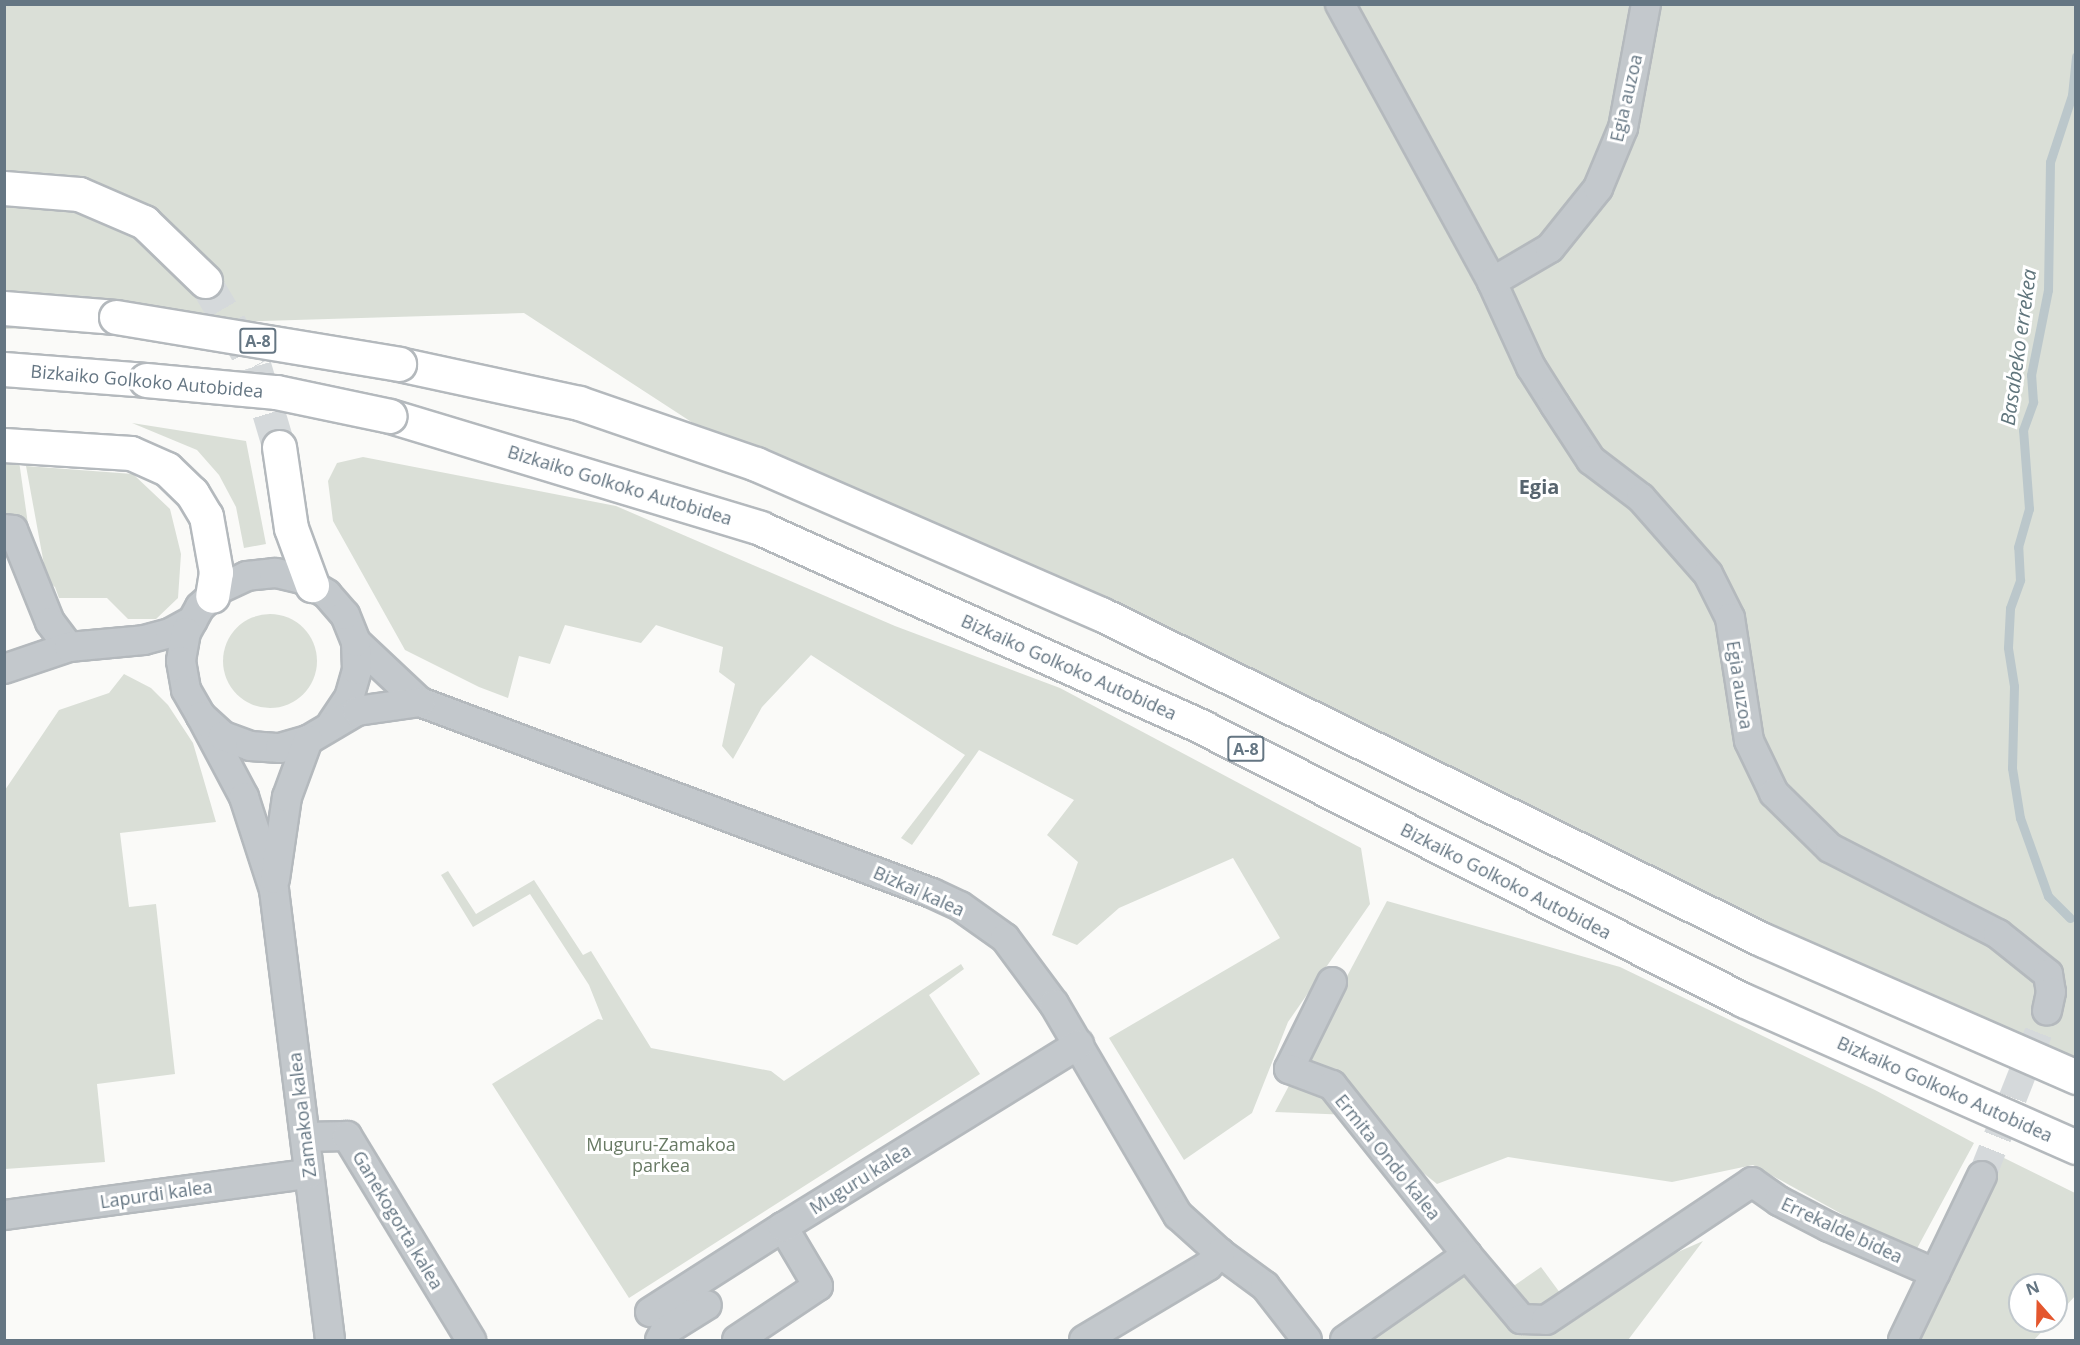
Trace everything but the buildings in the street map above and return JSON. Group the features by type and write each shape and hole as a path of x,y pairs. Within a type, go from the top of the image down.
{"highway":[{"path":"4,188 79,194 144,222 205,281"},
{"name":"A-8","path":"4,308 116,317 399,364 579,403 756,464 1101,614 1763,940 2076,1077"},
{"name":"Bizkaiko Golkoko Autobidea","path":"4,369 276,392 390,416 760,528 1204,728 1743,1000 2076,1148"},
{"path":"4,445 131,453 167,469 192,493 206,516 216,572 202,608"},
{"path":"279,447 291,528 312,585"}],"street":[{"name":"Egia auzoa","path":"1340,4 1492,282 1531,366 1591,460 1641,498 1708,574 1730,618 1749,741 1774,794 1830,848 1998,934 2048,974 2051,992 2047,1011"},
{"name":"Egia auzoa","path":"1492,282 1550,248 1598,188 1623,128 1646,4"},
{"path":"4,529 13,530 50,622 69,647"},
{"name":"Bizkai kalea","path":"4,669 69,647 110,645 170,633 247,576 275,573 312,585 327,594 345,615 356,642 357,670 352,689 332,723"},
{"name":"Bizkai kalea","path":"202,608 181,661 184,678 201,716 223,736 250,746 280,748 308,740 332,723 357,711 420,702"},
{"name":"Bizkai kalea","path":"356,642 420,702 685,798 960,906 1005,938 1079,1044 1178,1215 1220,1253 1265,1286 1307,1341"},
{"name":"Bizkai kalea","path":"110,645 157,658 184,678"},
{"name":"Zamakoa kalea","path":"201,716 244,797 274,890 330,1341"},
{"name":"Zamakoa kalea","path":"274,890 287,797 308,740"},
{"name":"Ermita Ondo kalea","path":"1332,982 1289,1069 1332,1085 1521,1319 1546,1320 1752,1182"},
{"name":"Muguru kalea","path":"650,1312 1079,1044"},
{"name":"Ganekogorta kalea","path":"305,1137 347,1136 471,1341"},
{"name":"Lapurdi kalea","path":"4,1215 308,1174"},
{"path":"1903,1341 1982,1176"},
{"name":"Errekalde bidea","path":"1752,1182 1829,1227 1935,1273"},
{"path":"737,1341 818,1286 783,1227"},
{"path":"1084,1341 1208,1266 1220,1253"},
{"path":"1345,1341 1467,1255"},
{"path":"660,1341 665,1331 707,1305"}],"green space":[{"path":"4,5 2075,5 2075,1076 756,464 524,313 5,329"},
{"path":"132,423 246,441 266,544 244,548 236,507 219,475 197,450"},
{"path":"363,457 616,506 895,626 1060,688 1361,848 1370,904 1288,1022 1252,1113 1184,1160 1109,1038 1280,938 1233,858 1119,908 1077,945 1052,935 1078,862 1047,835 1074,800 979,750 912,845 901,838 965,755 811,655 762,707 733,759 722,746 735,684 719,672 723,647 656,625 641,643 565,625 550,664 519,656 508,698 479,687 405,650 333,521 328,481 337,463"},
{"path":"5,461 19,461 28,524 5,523"},
{"path":"26,466 133,474 170,509 181,554 178,598 156,619 128,619 107,598 59,598 55,587 47,581"},
{"path":"270,614 288,617 303,628 314,643 317,661 314,679 303,694 288,705 270,708 252,705 237,694 226,679 223,661 226,643 237,628 252,617"},
{"path":"124,674 151,688 168,705 193,743 216,822 120,833 129,907 156,904 175,1074 97,1084 105,1162 5,1169 5,790 59,710 109,693"},
{"name":"Muguru-Zamakoa parkea","path":"448,871 476,914 534,880 583,955 591,951 651,1048 771,1071 784,1081 961,964 964,969 929,995 980,1074 629,1298 492,1084 598,1019 603,1020 589,985 530,894 473,927 441,875"},
{"path":"1387,901 1620,967 1875,1090 1974,1143 1914,1254 1753,1165 1672,1182 1508,1157 1437,1184 1351,1115 1275,1112"},
{"path":"1996,1154 2075,1193 2075,1296 2068,1304 2068,1273 2008,1273 2008,1333 2041,1333 2034,1340 1912,1340"},
{"path":"1703,1241 1628,1340 1361,1340 1466,1271 1515,1285 1541,1267 1566,1301"}],"waterway":[{"name":"Basabeko errekea","path":"2070,918 2048,896 2020,818 2012,768 2014,686 2008,647 2010,608 2020,580 2018,547 2029,509 2023,430 2033,402 2031,375 2048,290 2050,162 2072,95 2076,56"}],"tunnel":[{"path":"205,281 255,366 279,447"},
{"path":"1982,1176 2047,1011"}],"district":[{"name":"Egia","path":"1539,486"}]}
